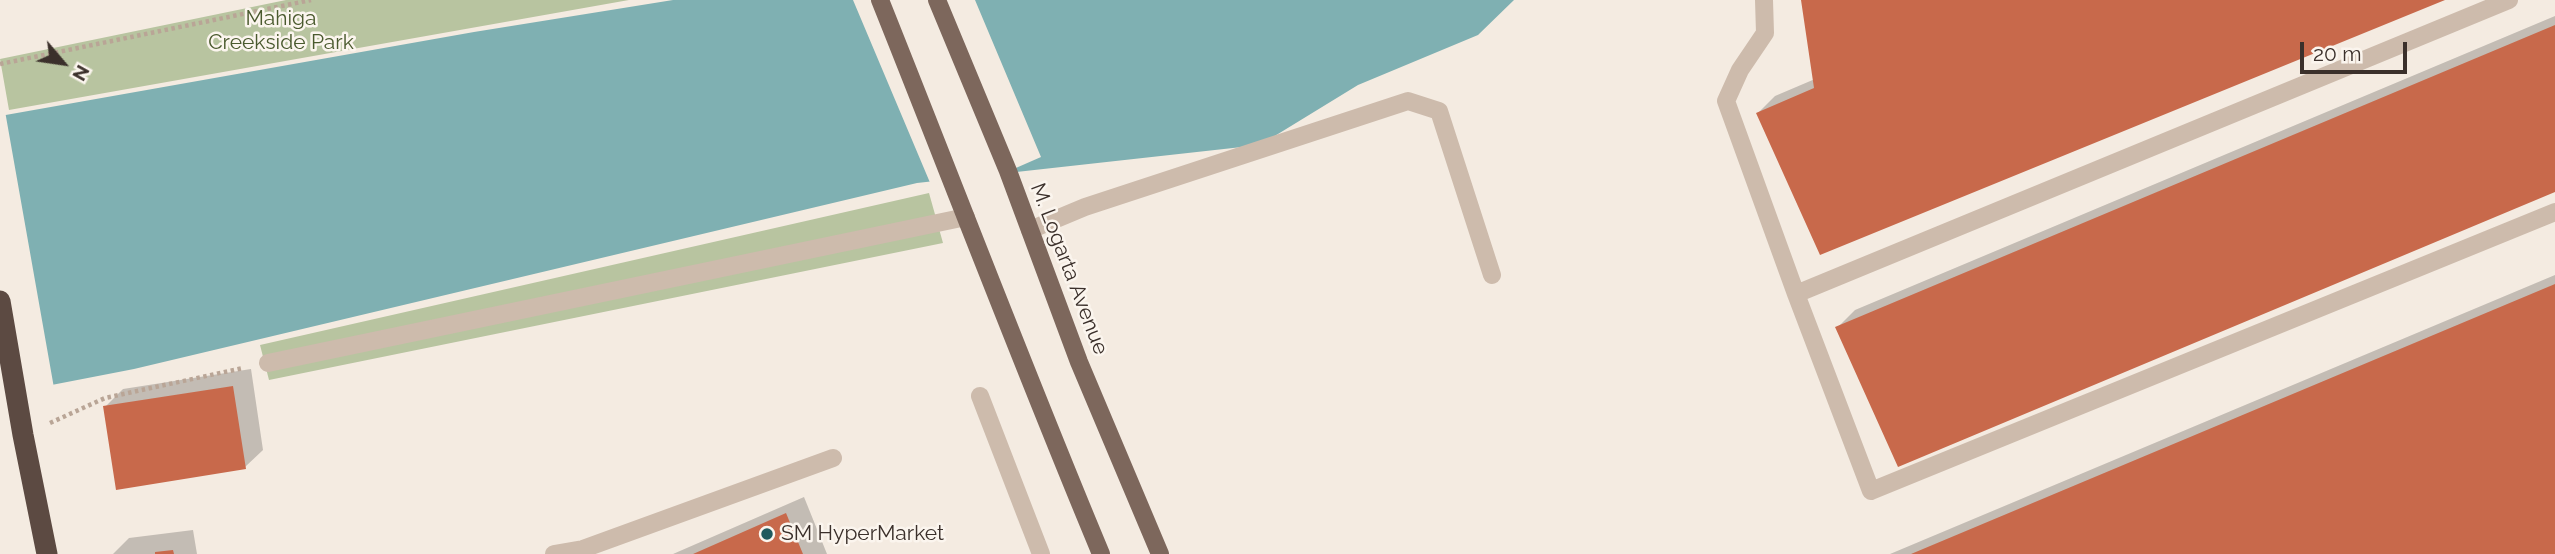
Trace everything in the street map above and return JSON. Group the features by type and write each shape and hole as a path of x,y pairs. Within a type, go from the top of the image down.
{"highway":[{"path":"0,301 22,431 47,554"}],"main road":[{"path":"880,0 1028,380 1101,554"},
{"name":"M. Logarta Avenue","path":"937,0 1008,171 1079,362 1160,554"}],"street":[{"path":"1764,0 1765,33 1740,70 1726,101 1871,491 2555,212"},
{"path":"1796,294 2509,0"},
{"path":"1030,230 1085,207 1408,101 1439,111 1492,275"},
{"path":"268,363 966,217"},
{"path":"980,397 1041,554"},
{"path":"554,554 583,549 833,458"}],"path":[{"path":"0,64 311,0"},
{"path":"22,431 105,398 268,363"}],"green space":[{"name":"Mahiga Creekside Park","path":"286,0 629,0 9,110 0,59"},
{"path":"929,193 943,243 269,380 260,345"}],"water":[{"path":"673,0 1514,0 1478,35 1358,85 1260,145 917,183 134,369 0,395 0,116 474,32"}],"pier":[{"path":"853,0 975,0 1041,157 993,178 931,185"},
{"path":"5,111 54,388 0,399 0,112"}],"building":[{"path":"1801,0 2445,0 1820,255 1756,113 1814,88"},
{"path":"2555,25 2555,192 1898,467 1835,327"},
{"path":"2555,284 2555,554 1911,554"},
{"path":"233,386 246,469 116,490 103,406"},
{"name":"SM HyperMarket","path":"786,513 803,554 693,554"},
{"path":"173,550 174,554 155,554 155,552"}],"place":[{"name":"SM HyperMarket","path":"767,534"}]}
